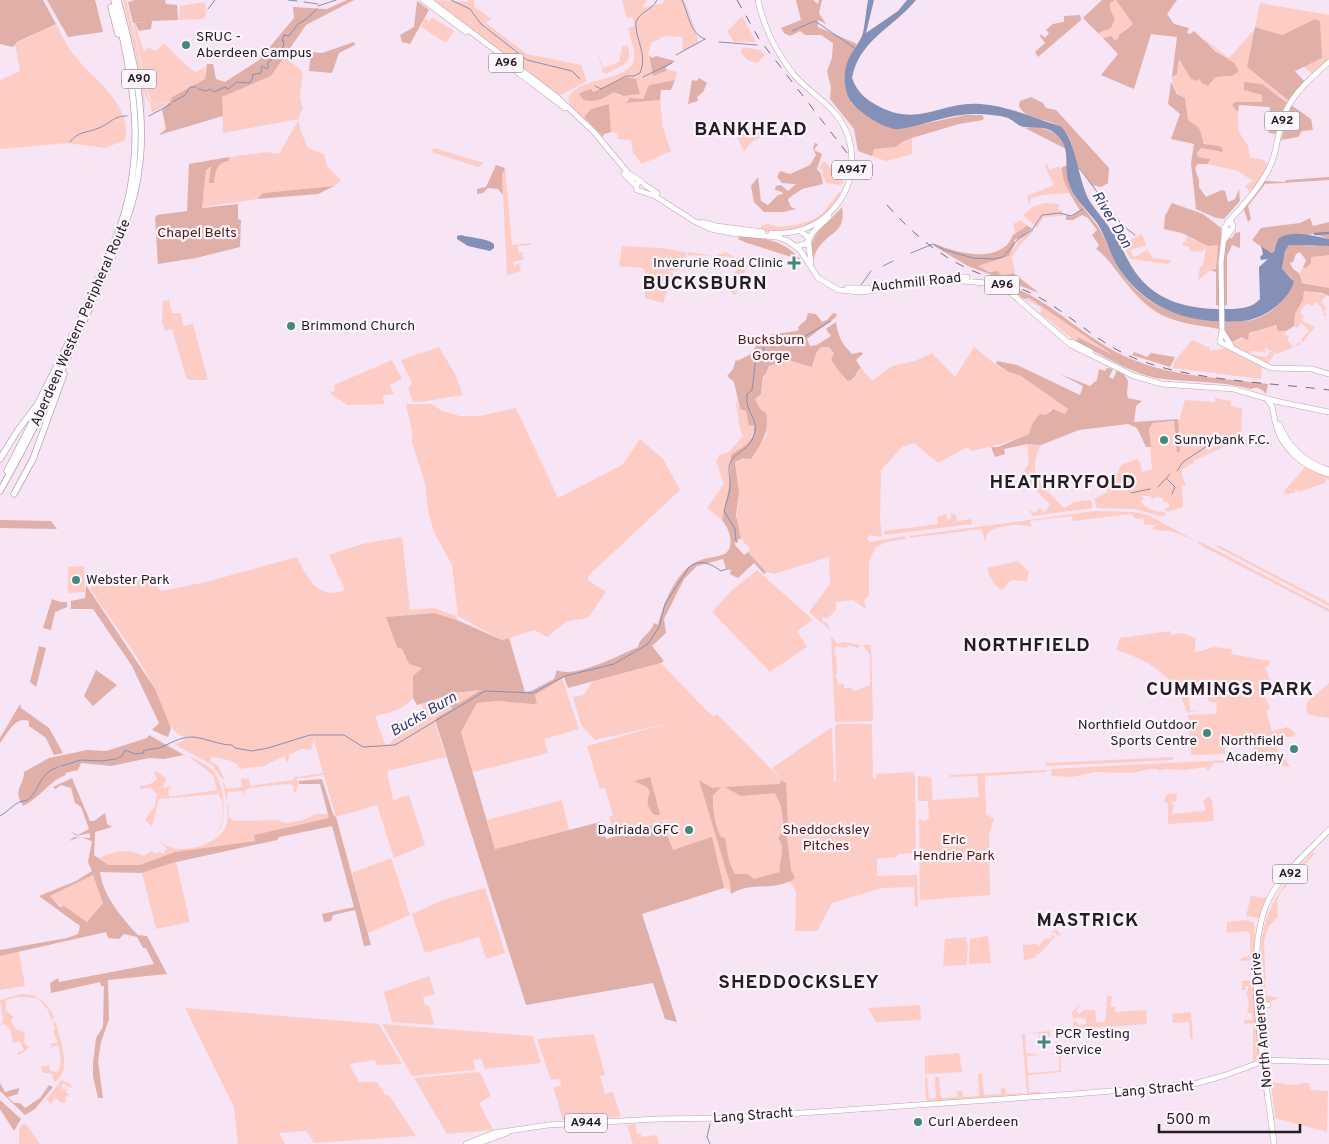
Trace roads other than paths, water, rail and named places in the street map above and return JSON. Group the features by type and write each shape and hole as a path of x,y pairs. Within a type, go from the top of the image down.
{"highway":[{"name":"Aberdeen Western Peripheral Route","path":"79,327 122,220 131,180 136,144 134,93 114,0"},
{"name":"Aberdeen Western Peripheral Route","path":"0,491 2,482 34,429 127,222 140,160 139,92 121,0"},
{"name":"A90","path":"121,0 141,88 143,136 140,160"},
{"name":"A90","path":"110,3 127,56"},
{"name":"A90","path":"110,3 132,93 136,144"},
{"name":"A90","path":"0,459 36,406 79,327"},
{"name":"A90","path":"14,494 33,459 79,327"}],"main road":[{"name":"A96","path":"423,0 580,120"},
{"name":"A96","path":"429,0 556,97 640,185 692,216 710,224 772,234 799,231 807,235 808,241"},
{"name":"A947","path":"758,0 770,38 799,80 839,118 848,134 852,154 849,182 840,201 824,218 799,231"},
{"name":"A92","path":"1329,62 1302,87 1290,103 1282,120 1272,161 1262,180 1230,223 1224,240 1221,262 1222,330 1224,340 1232,348 1271,368 1312,369 1329,374"},
{"name":"A947","path":"788,66 842,116 850,131 855,152 854,174 846,196 835,212 813,232 808,241"},
{"name":"A96","path":"640,185 637,190 655,196 694,221 711,229 731,233 771,236 796,245"},
{"path":"799,231 793,237 796,245 803,246 808,241"},
{"name":"A96","path":"771,236 797,250 808,264"},
{"name":"Auchmill Road","path":"808,241 808,254 812,266 824,279 838,286 869,288 960,276 987,280 1013,292 1069,340 1136,374 1161,380 1231,386 1267,398 1276,404"},
{"name":"Auchmill Road","path":"796,245 808,264 825,283 849,292 951,280 989,284 1011,293 1071,345 1134,376 1166,384 1234,389 1267,398 1329,410"},
{"path":"1267,398 1271,404 1277,430 1288,448 1303,463 1329,474"},
{"name":"A96","path":"1276,404 1283,403 1329,410"},
{"path":"1276,404 1280,428 1293,447 1308,461 1329,470"},
{"name":"North Anderson Drive","path":"1275,1144 1255,958 1261,919 1269,900 1283,878 1329,830"},
{"name":"North Anderson Drive","path":"1265,1062 1258,949 1269,907 1288,876 1329,835"},
{"path":"1261,998 1262,1003 1268,1005"},
{"name":"A944","path":"1265,1062 1329,1064"},
{"name":"Lang Stracht","path":"466,1144 494,1133 526,1128 657,1119 734,1118 1192,1084 1265,1062"},
{"name":"Lang Stracht","path":"476,1144 526,1128"}],"water":[{"name":"River Don","path":"868,0 874,0 866,33 898,11 907,0 916,0 869,44 862,54 852,78 863,95 880,107 907,115 966,104 980,104 1011,110 1060,126 1065,131 1073,149 1089,200 1114,234 1139,277 1156,293 1176,302 1198,308 1231,309 1247,307 1260,299 1259,267 1268,259 1261,260 1260,257 1263,254 1261,246 1271,253 1274,252 1279,238 1298,234 1329,239 1329,246 1289,245 1285,251 1282,269 1294,282 1291,289 1274,308 1251,320 1207,321 1174,313 1159,306 1132,284 1120,270 1097,223 1076,198 1070,187 1063,142 1050,130 1023,127 1004,117 978,114 965,114 895,129 867,116 852,103 847,94 845,73 848,59 863,33"},
{"path":"461,235 487,240 494,244 494,248 490,251 468,246 457,239 457,236"}],"waterway":[{"path":"208,9 215,0"},
{"path":"288,0 297,1"},
{"path":"318,6 336,0"},
{"path":"451,0 470,9 481,24 527,60 572,71 580,79"},
{"path":"595,86 601,89 626,76 634,76 640,73 643,60 636,22 640,15 652,7 657,0"},
{"path":"682,0 693,28 705,39"},
{"path":"304,2 318,4"},
{"path":"198,89 206,91 210,89 214,92 225,87 228,89 237,82 249,83 253,78 252,75 261,73 262,66 267,69 269,67 267,64 283,47 284,35 289,36 298,24 317,9"},
{"path":"792,31 815,21 856,49"},
{"path":"676,55 705,39"},
{"path":"719,42 757,45"},
{"path":"643,77 672,63"},
{"path":"173,102 185,95 190,87 196,87"},
{"path":"149,116 171,104"},
{"path":"70,142 80,134 99,128 116,118 127,116"},
{"path":"1080,169 1122,225 1135,235"},
{"name":"Bucks Burn","path":"911,253 933,244 945,250 973,258 994,259 1003,257 1018,239 1032,230 1042,215 1060,213 1071,216 1083,209"},
{"path":"1315,234 1329,233"},
{"name":"Bucks Burn","path":"883,266 893,261"},
{"name":"Bucks Burn","path":"861,285 871,271"},
{"name":"Bucks Burn","path":"736,541 735,529 724,511 730,487 729,470 731,461 747,446 755,431 755,422 749,411 747,394 752,390 756,357 764,352 763,342 765,338 779,336 787,342 802,338 831,321"},
{"path":"1231,438 1238,438"},
{"path":"1215,442 1227,440"},
{"path":"1177,471 1183,462 1207,446"},
{"path":"1158,487 1170,474"},
{"path":"1167,479 1175,487 1172,494"},
{"path":"1131,493 1150,489"},
{"name":"Bucks Burn","path":"61,766 81,760 102,761 116,759 122,756 125,750 135,754 144,753 143,751 159,748 187,737 201,738 252,751 310,735 344,735 363,747 395,745 485,691 533,693 565,676 614,664 648,644 659,627 665,604 689,567 701,563 709,564 721,571 727,569"},
{"name":"Bucks Burn","path":"0,816 19,802 29,799 44,776 58,767"},
{"path":"710,1124 707,1137 710,1144"}],"railway":[{"path":"737,0 759,39 847,153"},
{"path":"861,169 865,176"},
{"path":"887,205 906,225 937,251 973,271 1033,294 1057,308 1113,348 1125,354 1147,363 1198,375 1329,390"}],"place":[{"name":"SRUC - Aberdeen Campus","path":"186,45"},
{"name":"Inverurie Road Clinic","path":"794,263"},
{"name":"Brimmond Church","path":"291,326"},
{"name":"Sunnybank F.C.","path":"1164,440"},
{"name":"Webster Park","path":"76,580"},
{"name":"Northfield Outdoor Sports Centre","path":"1207,733"},
{"name":"Northfield Academy","path":"1294,749"},
{"name":"Dalriada GFC","path":"689,830"},
{"name":"PCR Testing Service","path":"1044,1042"},
{"name":"Curl Aberdeen","path":"918,1122"}],"district":[{"name":"BANKHEAD","path":"751,130"},
{"name":"BUCKSBURN","path":"705,284"},
{"name":"HEATHRYFOLD","path":"1063,483"},
{"name":"NORTHFIELD","path":"1027,646"},
{"name":"CUMMINGS PARK","path":"1230,690"},
{"name":"MASTRICK","path":"1088,921"},
{"name":"SHEDDOCKSLEY","path":"799,983"}],"park label":[{"name":"Chapel Belts","path":"197,233"},
{"name":"Bucksburn Gorge","path":"771,348"},
{"name":"Sheddocksley Pitches","path":"826,838"},
{"name":"Eric Hendrie Park","path":"954,848"}]}
